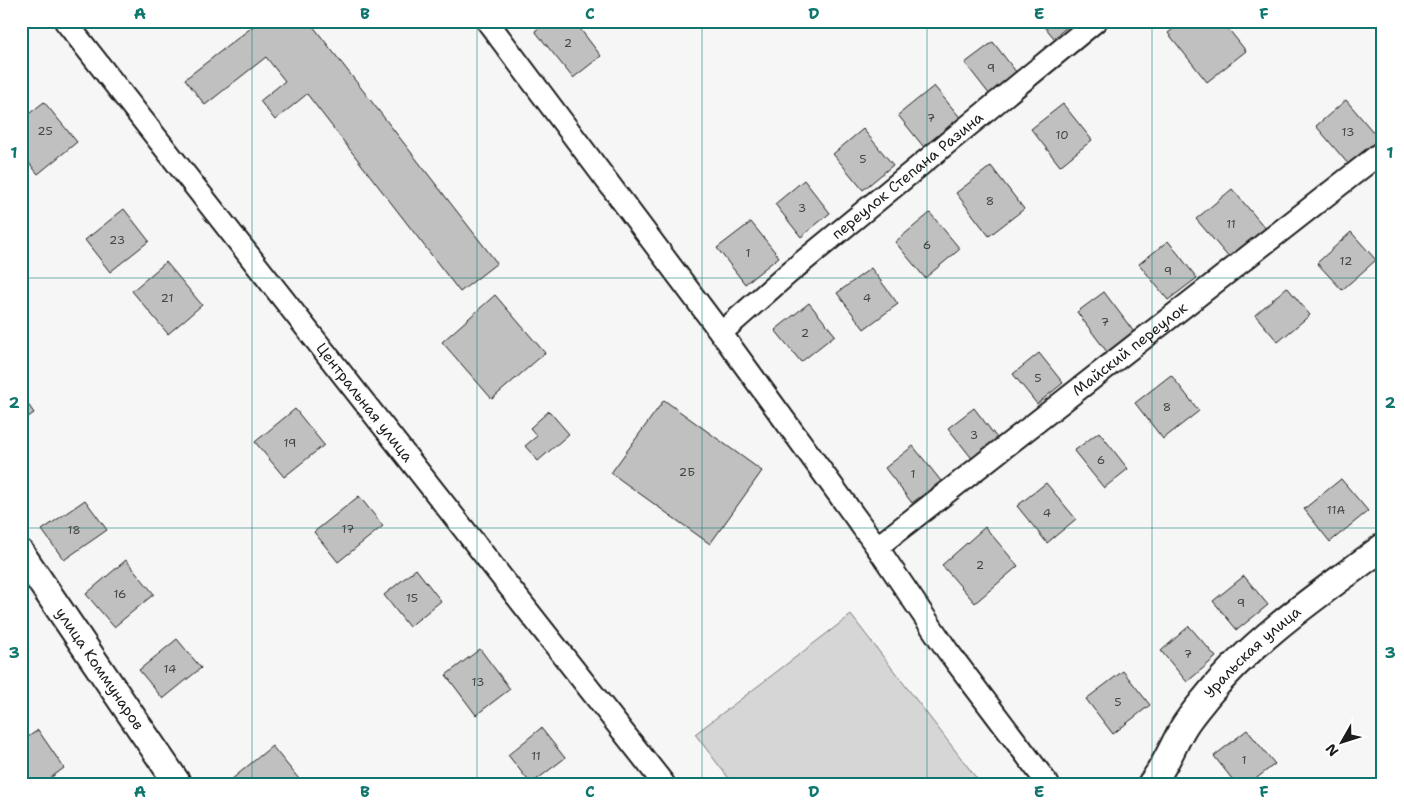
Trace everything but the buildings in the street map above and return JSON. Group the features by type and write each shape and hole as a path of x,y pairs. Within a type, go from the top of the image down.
{"street":[{"name":"Центральная улица","path":"65,21 664,784"},
{"path":"486,21 721,333 877,547 947,650 1048,784"},
{"name":"переулок Степана Разина","path":"721,333 790,272 1096,21"},
{"name":"Майский переулок","path":"877,547 1383,152"},
{"name":"Уральская улица","path":"1160,780 1183,727 1210,693 1246,656 1296,613 1383,547"},
{"name":"улица Коммунаров","path":"21,553 178,784"}],"shaded area":[{"path":"851,615 981,784 733,784 695,734"}]}
